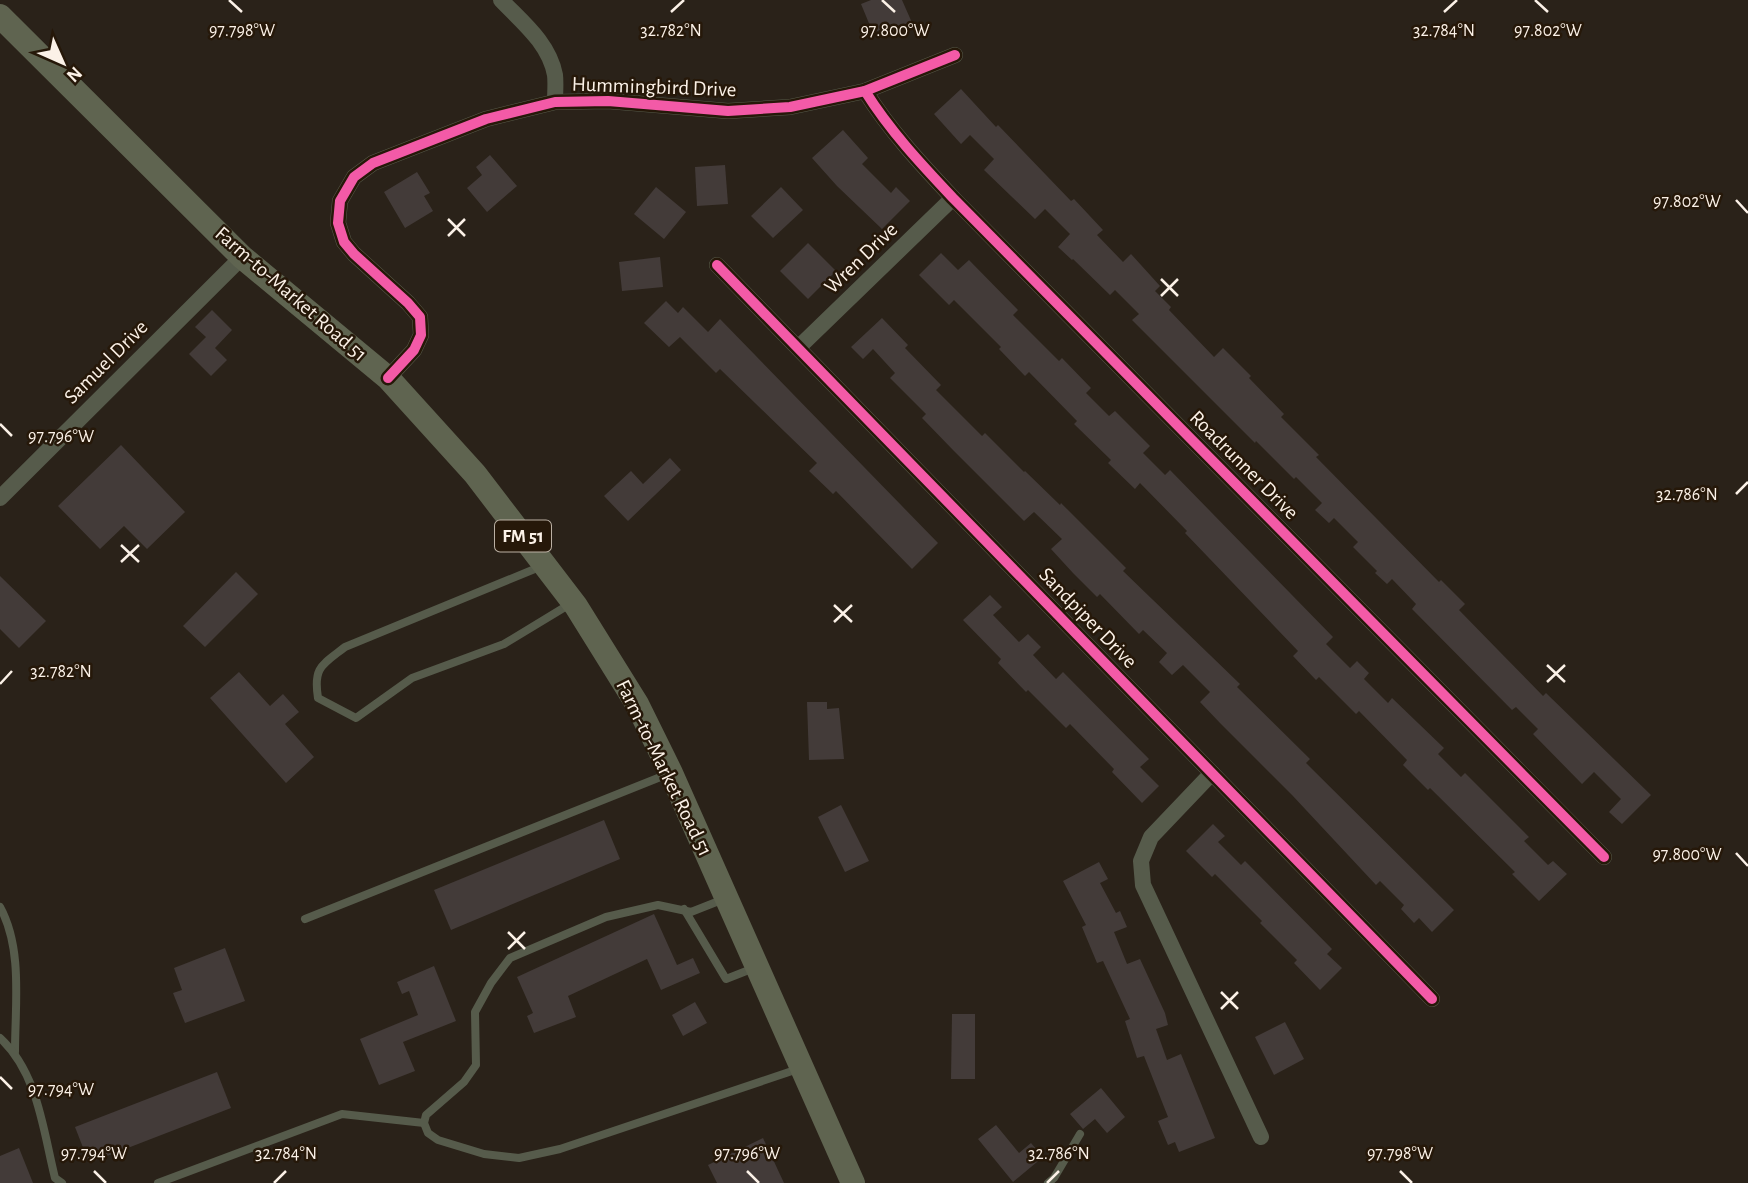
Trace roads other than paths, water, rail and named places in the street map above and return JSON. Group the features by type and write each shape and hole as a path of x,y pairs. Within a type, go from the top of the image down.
{"main road":[{"name":"Farm-to-Market Road 51","path":"4,19 242,257 388,378 475,474 573,602 637,704 671,773 853,1183"}],"street":[{"path":"500,0 532,32 548,54 555,76 555,102"},
{"name":"Hummingbird Drive","path":"388,378 414,350 421,335 420,317 344,242 338,223 340,201 354,177 373,163 485,118 555,102 608,101 729,111 790,107 865,91 955,55"},
{"name":"Roadrunner Drive","path":"865,91 896,134 953,198 1604,857"},
{"name":"Wren Drive","path":"798,348 953,198"},
{"name":"Samuel Drive","path":"0,498 242,257"},
{"name":"Sandpiper Drive","path":"717,265 1432,999"},
{"path":"1212,773 1151,837 1141,861 1143,885 1261,1137"}],"lane":[{"path":"545,565 345,647 324,663 315,678 318,698 356,718 412,678 504,644 573,602"},
{"path":"304,919 671,773"},
{"path":"727,898 691,912 658,905 606,917 510,958 491,983 475,1012 476,1065 464,1082 426,1115 424,1123 428,1133 438,1140 484,1154 519,1158 560,1149 802,1068"},
{"path":"0,907 9,924 16,978 15,1052"},
{"path":"684,909 726,979 757,967"},
{"path":"0,1038 15,1052 32,1086 55,1178 62,1183"},
{"path":"158,1183 342,1114 424,1123"},
{"path":"1048,1183 1054,1178 1080,1134"}]}
